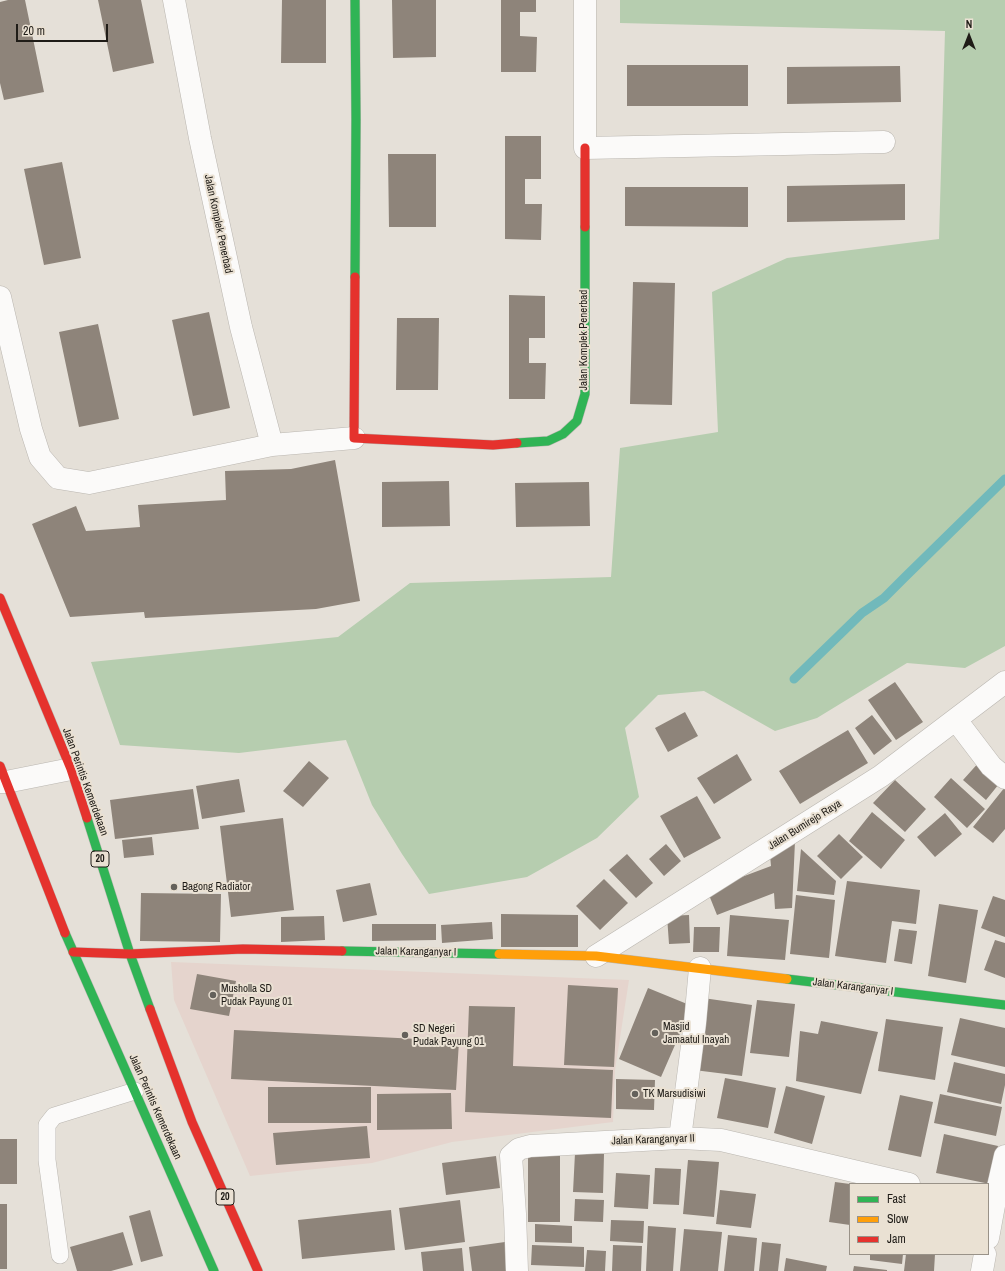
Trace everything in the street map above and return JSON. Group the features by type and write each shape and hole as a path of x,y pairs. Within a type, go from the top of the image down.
{"main road":[{"path":"354,438 356,119 355,0"},
{"name":"Jalan Komplek Penerbad","path":"354,438 494,445 509,444 548,441 563,434 577,421 584,394 584,148"},
{"name":"Jalan Perintis Kemerdekaan","path":"0,598 70,769 130,954 192,1122 258,1271"},
{"name":"Jalan Perintis Kemerdekaan","path":"2,777 72,952 214,1271"},
{"name":"Jalan Karanganyar I","path":"130,954 243,949 596,956 1005,1005"},
{"path":"72,952 130,954"}],"street":[{"name":"Jalan Komplek Penerbad","path":"174,0 200,138 240,327 272,445"},
{"name":"Jalan Komplek Penerbad","path":"584,0 584,148"},
{"path":"584,148 884,142"},
{"name":"Jalan Komplek Penerbad","path":"0,297 29,421 40,457 58,478 89,483 272,445 354,438"},
{"name":"Jalan Bumirejo Raya","path":"596,956 882,776 1005,682"},
{"path":"956,720 991,766 1005,778"},
{"path":"2,777 70,769"},
{"path":"680,1138 695,1023 700,968"},
{"name":"Jalan Karanganyar II","path":"517,1271 511,1156 519,1149 530,1146 680,1138 721,1140 905,1183"},
{"path":"989,1233 1005,1156"},
{"path":"982,1271 985,1255"}],"lane":[{"path":"60,1254 47,1160 47,1125 54,1116 135,1091"}],"shaded area":[{"name":"SD Negeri Pudak Payung 01","path":"171,962 629,980 615,1070 613,1122 452,1142 372,1163 250,1176 174,1000"}],"green space":[{"path":"620,0 1005,0 1005,646 965,668 907,663 817,718 775,731 704,691 658,695 625,728 639,797 597,838 527,877 429,894 372,805 346,740 239,753 120,745 91,662 338,637 410,583 611,577 620,448 718,432 712,292 787,258 939,239 945,31 620,23"}],"building":[{"path":"8,0 25,0 44,92 4,100 0,83 0,2"},
{"path":"98,0 141,0 154,63 113,72"},
{"path":"282,0 326,0 326,63 281,63"},
{"path":"392,0 436,0 436,57 393,58"},
{"path":"501,0 536,0 536,12 520,12 520,36 537,37 536,72 501,72"},
{"path":"627,65 748,65 748,106 627,106"},
{"path":"900,66 901,102 787,104 787,67"},
{"path":"505,136 541,136 541,179 525,179 525,204 542,204 541,240 505,239"},
{"path":"388,154 436,154 436,227 389,227"},
{"path":"62,162 81,258 44,265 24,169"},
{"path":"905,184 905,220 787,222 787,186"},
{"path":"625,187 748,187 748,227 625,226"},
{"path":"633,282 675,283 672,405 630,404"},
{"path":"509,295 545,296 545,338 529,338 529,363 546,363 545,399 509,399"},
{"path":"209,312 230,408 193,416 172,320"},
{"path":"397,318 439,318 438,390 396,390"},
{"path":"98,324 119,419 79,427 59,332"},
{"path":"335,460 360,601 316,609 145,618 144,612 70,617 32,524 76,506 86,531 140,527 138,505 226,500 225,471 291,469"},
{"path":"449,481 450,526 382,527 382,482"},
{"path":"589,482 590,526 516,527 515,483"},
{"path":"895,682 923,722 896,740 868,700"},
{"path":"685,712 698,736 668,752 655,728"},
{"path":"872,715 892,741 874,755 855,728"},
{"path":"848,730 868,763 800,804 779,771"},
{"path":"737,754 752,780 714,804 697,778"},
{"path":"981,760 1003,779 986,800 963,780"},
{"path":"309,761 329,778 303,807 283,791"},
{"path":"951,778 985,809 967,828 934,797"},
{"path":"239,779 245,812 202,819 196,786"},
{"path":"895,780 926,809 905,832 873,803"},
{"path":"1005,787 1005,829 993,843 973,827"},
{"path":"193,789 199,829 115,839 110,800"},
{"path":"697,796 721,838 684,858 660,816"},
{"path":"872,812 905,840 881,869 849,841"},
{"path":"945,813 962,834 935,857 917,837"},
{"path":"283,818 294,910 231,917 220,826"},
{"path":"839,834 863,857 841,879 817,856"},
{"path":"152,837 154,855 124,858 122,840"},
{"path":"795,841 792,908 775,909 774,893 717,915 707,890 771,866 770,855"},
{"path":"666,844 681,861 664,876 649,859"},
{"path":"801,849 836,881 834,895 797,891"},
{"path":"627,854 653,883 636,898 609,870"},
{"path":"604,879 628,903 600,930 576,906"},
{"path":"847,881 920,890 916,924 892,921 886,963 835,956"},
{"path":"370,883 377,915 343,922 336,890"},
{"path":"141,893 221,894 220,942 140,941"},
{"path":"796,895 835,900 829,958 790,954"},
{"path":"993,896 1005,900 1005,937 981,928"},
{"path":"939,904 978,910 966,983 928,976"},
{"path":"501,914 578,915 578,947 501,947"},
{"path":"689,915 690,943 669,944 667,916"},
{"path":"730,915 789,920 785,960 727,956"},
{"path":"324,916 325,940 281,942 281,917"},
{"path":"492,922 493,939 442,943 441,925"},
{"path":"372,924 436,924 436,940 372,941"},
{"path":"694,927 720,927 719,952 693,952"},
{"path":"899,929 917,931 912,964 894,961"},
{"path":"995,940 1005,943 1005,978 984,970"},
{"name":"Musholla SD Pudak Payung 01","path":"197,974 236,981 229,1016 190,1009"},
{"path":"568,985 618,988 614,1067 564,1065"},
{"name":"Masjid Jamaatul Inayah","path":"648,988 692,1006 661,1077 619,1059"},
{"path":"703,998 752,1005 742,1076 694,1070"},
{"path":"757,1000 795,1004 789,1057 750,1053"},
{"path":"469,1006 515,1007 513,1066 613,1070 611,1118 465,1112"},
{"path":"960,1018 1005,1028 1005,1067 951,1055"},
{"path":"886,1019 943,1027 935,1080 878,1071"},
{"path":"821,1021 878,1032 861,1094 796,1081 800,1031 818,1034"},
{"path":"234,1030 459,1041 456,1090 231,1079"},
{"path":"954,1062 1005,1074 1005,1085 1001,1104 947,1092"},
{"path":"725,1078 776,1088 768,1128 717,1118"},
{"name":"TK Marsudisiwi","path":"616,1079 655,1080 654,1110 616,1109"},
{"path":"786,1086 825,1096 812,1144 774,1133"},
{"path":"268,1087 371,1087 371,1123 268,1123"},
{"path":"451,1093 452,1129 377,1130 377,1094"},
{"path":"940,1094 1002,1107 996,1136 934,1123"},
{"path":"900,1095 933,1102 921,1157 888,1150"},
{"path":"367,1126 370,1158 276,1165 273,1133"},
{"path":"944,1134 998,1146 990,1184 936,1173"},
{"path":"0,1139 17,1139 17,1184 0,1184"},
{"path":"528,1148 560,1148 560,1222 528,1222"},
{"path":"575,1153 604,1154 603,1193 573,1192"},
{"path":"496,1156 500,1188 446,1195 442,1163"},
{"path":"688,1160 719,1162 714,1217 683,1214"},
{"path":"655,1168 681,1169 679,1205 653,1204"},
{"path":"616,1173 650,1175 648,1209 614,1207"},
{"path":"835,1182 849,1184 849,1225 829,1222"},
{"path":"720,1190 756,1194 751,1228 716,1224"},
{"path":"575,1199 604,1200 603,1222 574,1221"},
{"path":"460,1200 465,1242 405,1250 399,1208"},
{"path":"0,1204 7,1204 7,1269 0,1269"},
{"path":"150,1210 163,1256 141,1262 129,1216"},
{"path":"391,1210 395,1250 302,1259 298,1220"},
{"path":"611,1220 644,1221 643,1243 610,1241"},
{"path":"535,1224 572,1226 572,1243 535,1242"},
{"path":"648,1226 676,1228 673,1271 646,1271"},
{"path":"684,1229 722,1232 718,1271 680,1271"},
{"path":"123,1232 133,1265 111,1271 77,1271 70,1247"},
{"path":"728,1235 757,1238 754,1271 724,1271"},
{"path":"505,1242 508,1271 472,1271 469,1247"},
{"path":"762,1242 781,1244 778,1271 759,1271"},
{"path":"532,1245 584,1247 584,1267 531,1265"},
{"path":"613,1245 642,1246 641,1271 612,1271"},
{"path":"462,1248 464,1271 423,1271 421,1252"},
{"path":"587,1250 606,1251 605,1271 585,1271"},
{"path":"870,1255 903,1255 902,1264 870,1260"},
{"path":"906,1255 935,1255 934,1271 904,1271"},
{"path":"786,1258 827,1266 826,1271 784,1271"},
{"path":"854,1266 887,1270 887,1271 853,1271"}],"waterway":[{"path":"794,679 862,613 884,598 1005,479"}],"traffic: fast":[{"path":"355,0 355,277"},
{"path":"517,443 548,441 563,434 577,421 585,394 585,227"},
{"path":"87,818 130,954 150,1009"},
{"path":"65,933 214,1271"},
{"path":"342,951 499,954"},
{"path":"787,979 1005,1005"}],"traffic: slow":[{"path":"499,954 596,956 787,979"}],"traffic: jam":[{"path":"585,148 585,227"},
{"path":"355,277 354,438 493,445 517,443"},
{"path":"0,598 71,769 87,818"},
{"path":"0,766 65,933"},
{"path":"73,952 130,954 243,949 342,951"},
{"path":"150,1009 192,1122 258,1271"}],"place":[{"name":"Bagong Radiator","path":"174,887"},
{"name":"Musholla SD Pudak Payung 01","path":"213,995"},
{"name":"Masjid Jamaatul Inayah","path":"655,1033"},
{"name":"SD Negeri Pudak Payung 01","path":"405,1035"},
{"name":"TK Marsudisiwi","path":"635,1094"}]}
